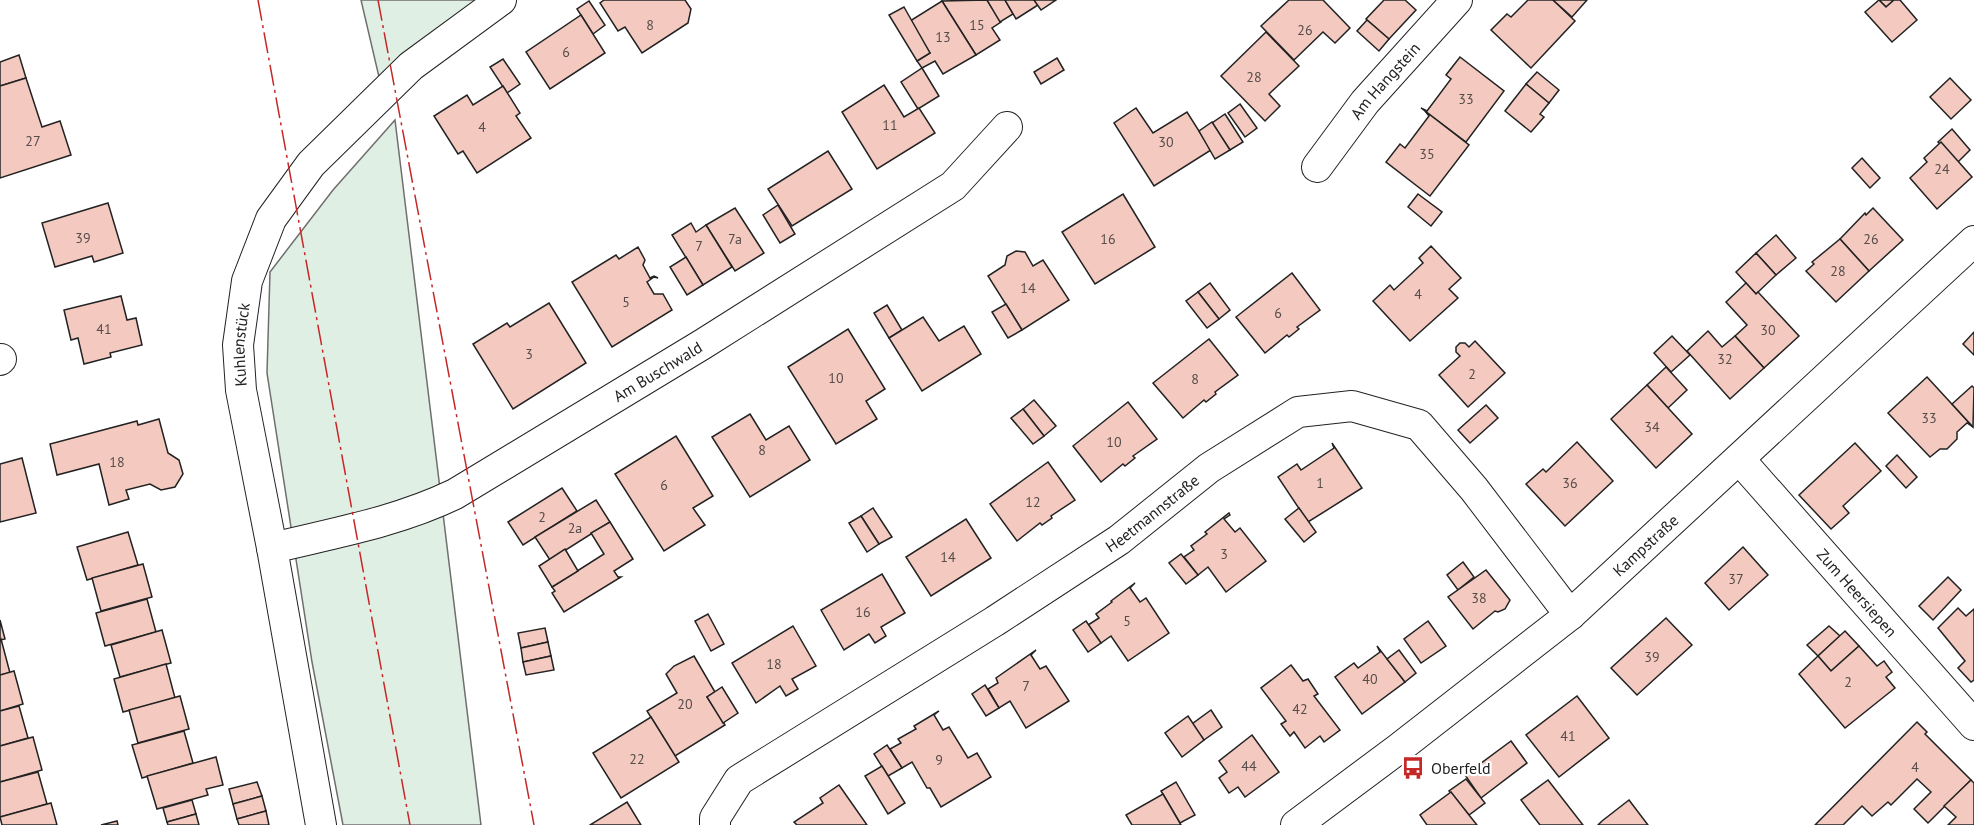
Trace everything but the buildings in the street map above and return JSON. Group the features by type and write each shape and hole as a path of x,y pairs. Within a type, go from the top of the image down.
{"street":[{"name":"Kuhlenstück","path":"321,825 272,548 241,390 238,345 247,281 270,219 311,164 411,66 501,0"},
{"name":"Am Hangstein","path":"1317,166 1365,102 1457,0"},
{"name":"Am Buschwald","path":"272,548 395,518 428,507 455,494 703,344 953,186 1007,127"},
{"name":"Kampstraße","path":"1296,825 1570,615 1974,241"},
{"name":"Heetmannstraße","path":"715,825 715,818 738,780 985,628 1119,540 1209,468 1298,412 1352,406 1419,425 1474,489 1570,615"},
{"name":"Zum Heersiepen","path":"1740,460 1974,725"}],"green space":[{"path":"361,0 477,0 379,77"},
{"path":"395,120 481,825 343,825 312,662 267,373 270,272 333,190"}],"power":[{"path":"258,0 410,825"},
{"path":"378,0 534,825"}],"place":[{"name":"Oberfeld","path":"1413,768"}]}
